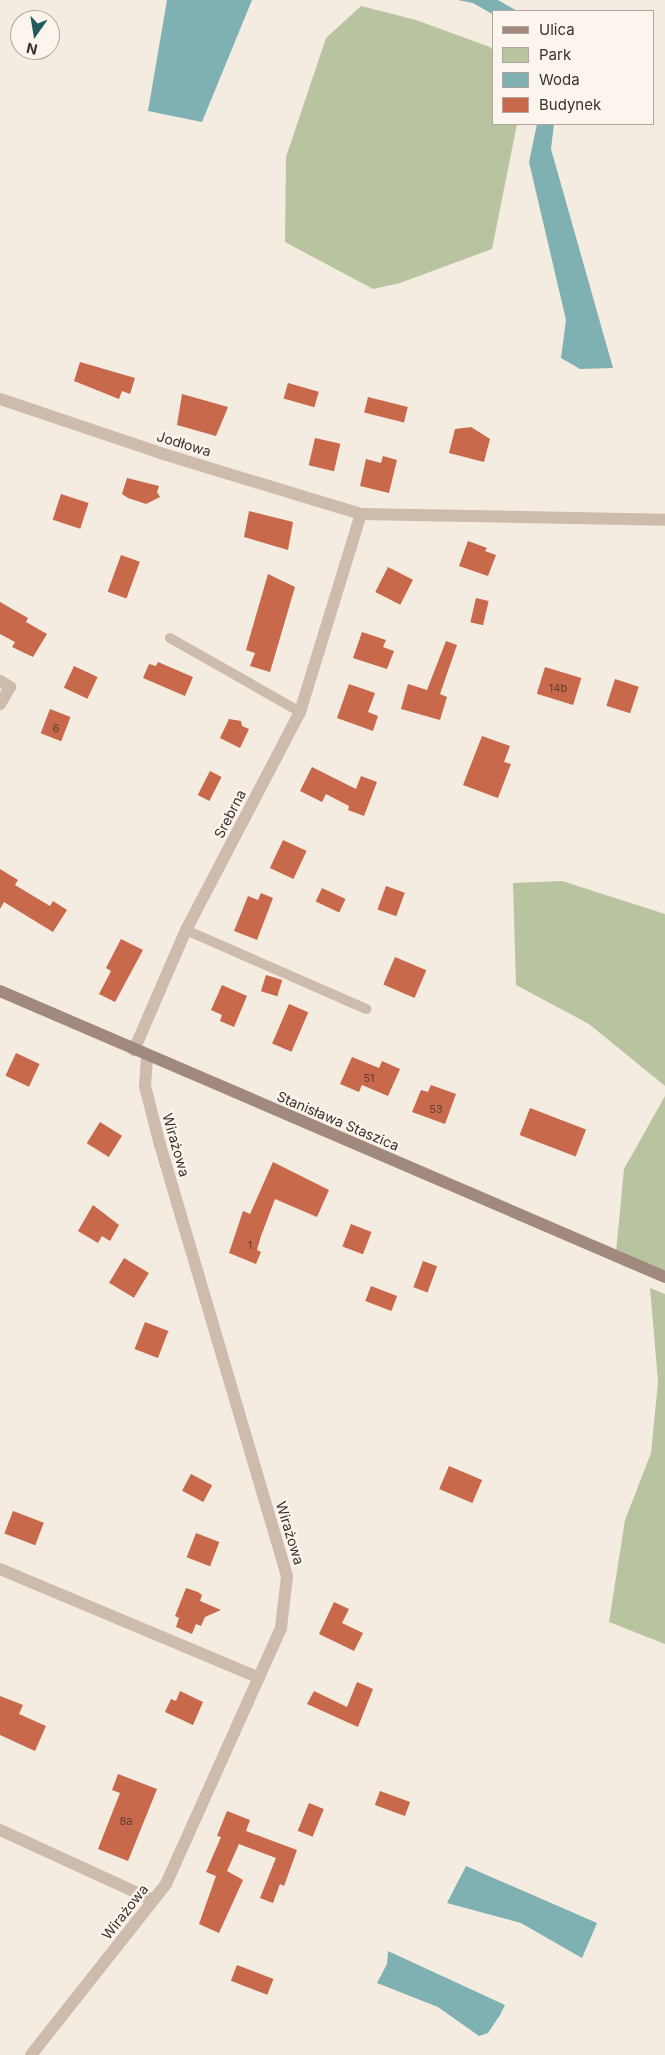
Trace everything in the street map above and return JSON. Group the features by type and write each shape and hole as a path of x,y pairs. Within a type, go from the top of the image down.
{"street":[{"name":"Jodłowa","path":"0,399 160,453 361,514 665,520"},
{"name":"Srebrna","path":"134,1050 186,930 300,712 361,514"},
{"path":"0,681 10,687 0,704"},
{"name":"Stanisława Staszica","path":"0,991 665,1277"},
{"name":"Wirażowa","path":"31,2055 166,1884 280,1628 287,1576 160,1145 145,1086 146,1055"},
{"path":"0,1569 259,1678"},
{"path":"0,1830 153,1900"}],"lane":[{"path":"170,638 300,712"},
{"path":"186,930 366,1009"}],"green space":[{"path":"361,6 416,20 492,49 492,125 517,125 492,249 400,283 373,289 285,242 286,157 326,38"},
{"path":"562,881 665,914 665,1086 589,1024 516,985 513,883"},
{"path":"665,1096 665,1272 616,1252 624,1169"},
{"path":"650,1288 665,1294 665,1644 609,1622 625,1520 651,1453 658,1382"}],"water":[{"path":"167,0 252,0 202,122 148,111"},
{"path":"458,0 498,0 515,10 492,10 492,14 473,3"},
{"path":"537,125 554,125 551,149 613,368 580,369 561,358 566,320 529,162"},
{"path":"466,1866 597,1923 582,1958 521,1923 447,1903"},
{"path":"388,1951 505,2005 488,2033 479,2036 438,2007 377,1983 387,1964"}],"building":[{"path":"80,362 135,378 130,394 122,391 119,399 74,381"},
{"path":"288,383 319,392 314,407 284,398"},
{"path":"182,394 228,407 216,436 177,425"},
{"path":"368,397 408,407 404,422 364,413"},
{"path":"471,427 490,439 484,462 449,453 455,429"},
{"path":"315,438 340,444 334,471 309,465"},
{"path":"383,456 397,460 389,493 360,486 366,459 381,463"},
{"path":"127,478 159,486 157,492 160,497 146,504 128,498 122,494"},
{"path":"61,494 89,503 80,529 53,520"},
{"path":"249,511 293,522 288,550 244,537"},
{"path":"468,541 487,548 485,551 496,555 488,576 459,566"},
{"path":"121,555 140,562 126,598 108,592"},
{"path":"388,567 413,580 400,605 375,592"},
{"path":"268,574 295,587 270,672 250,666 255,653 246,650"},
{"path":"476,598 489,601 483,625 470,622"},
{"path":"0,602 28,618 26,622 47,634 33,657 12,647 15,642 0,634"},
{"path":"362,632 386,640 383,647 394,651 387,669 353,658"},
{"path":"446,641 457,645 440,694 447,697 440,720 401,709 408,684 427,690"},
{"path":"158,662 193,677 185,696 143,678 149,664 156,666"},
{"path":"74,666 98,677 87,699 64,688"},
{"path":"545,667 581,678 573,705 537,694"},
{"path":"615,679 639,687 630,713 606,706"},
{"path":"349,684 375,693 368,712 378,716 373,731 337,718"},
{"path":"50,709 71,717 61,741 41,733"},
{"path":"229,719 241,721 242,726 249,729 240,748 220,738"},
{"path":"482,736 510,746 504,762 511,764 498,798 463,785"},
{"path":"312,767 356,789 361,776 377,782 364,816 348,810 349,806 326,794 322,802 300,791"},
{"path":"210,771 222,777 209,801 198,795"},
{"path":"283,840 307,851 293,879 270,868"},
{"path":"0,869 18,880 15,885 50,906 53,901 67,910 53,932 4,902 0,909"},
{"path":"386,886 405,893 396,916 377,909"},
{"path":"322,888 346,899 339,913 316,902"},
{"path":"261,893 273,898 257,940 234,931 248,896 258,900"},
{"path":"121,939 143,950 115,1002 99,994 111,971 106,968"},
{"path":"395,957 426,970 415,998 383,985"},
{"path":"266,975 282,980 277,996 261,991"},
{"path":"222,985 247,996 234,1027 220,1021 222,1015 211,1010"},
{"path":"289,1004 308,1012 292,1052 272,1044"},
{"path":"16,1053 40,1064 29,1087 5,1076"},
{"path":"352,1057 379,1068 382,1061 400,1069 388,1096 362,1085 359,1092 340,1084"},
{"path":"431,1085 456,1094 445,1124 412,1112 421,1090 428,1092"},
{"path":"530,1108 586,1130 576,1157 520,1135"},
{"path":"100,1122 122,1136 109,1157 87,1143"},
{"path":"273,1162 329,1190 317,1217 275,1199 261,1236 257,1250 261,1252 256,1264 229,1253 243,1211 250,1214"},
{"path":"93,1205 119,1225 110,1241 102,1236 98,1243 78,1231"},
{"path":"351,1224 372,1232 363,1254 342,1246"},
{"path":"124,1258 149,1273 134,1298 109,1283"},
{"path":"423,1261 437,1266 428,1292 413,1287"},
{"path":"371,1286 397,1296 391,1311 365,1301"},
{"path":"145,1322 168,1331 158,1358 135,1349"},
{"path":"449,1466 482,1480 472,1503 439,1489"},
{"path":"191,1474 212,1485 203,1502 182,1491"},
{"path":"13,1511 44,1523 35,1545 4,1533"},
{"path":"196,1533 219,1542 210,1566 187,1557"},
{"path":"186,1588 202,1595 200,1601 221,1610 205,1617 201,1626 196,1624 192,1634 176,1627 179,1618 175,1616"},
{"path":"334,1602 349,1609 342,1623 363,1633 354,1651 319,1634"},
{"path":"357,1682 373,1689 358,1727 307,1704 314,1691 347,1707"},
{"path":"180,1691 203,1702 193,1725 165,1712 171,1699 176,1701"},
{"path":"0,1696 23,1705 19,1714 46,1726 35,1751 0,1735"},
{"path":"118,1774 157,1789 128,1861 98,1849 120,1793 112,1790"},
{"path":"380,1791 410,1802 405,1816 375,1805"},
{"path":"309,1803 324,1809 313,1837 298,1831"},
{"path":"227,1811 250,1820 246,1831 297,1850 284,1886 280,1884 273,1903 260,1898 276,1858 239,1844 227,1871 243,1880 219,1933 199,1924 216,1876 206,1872 221,1837 217,1836"},
{"path":"237,1965 273,1979 267,1995 231,1981"}]}
